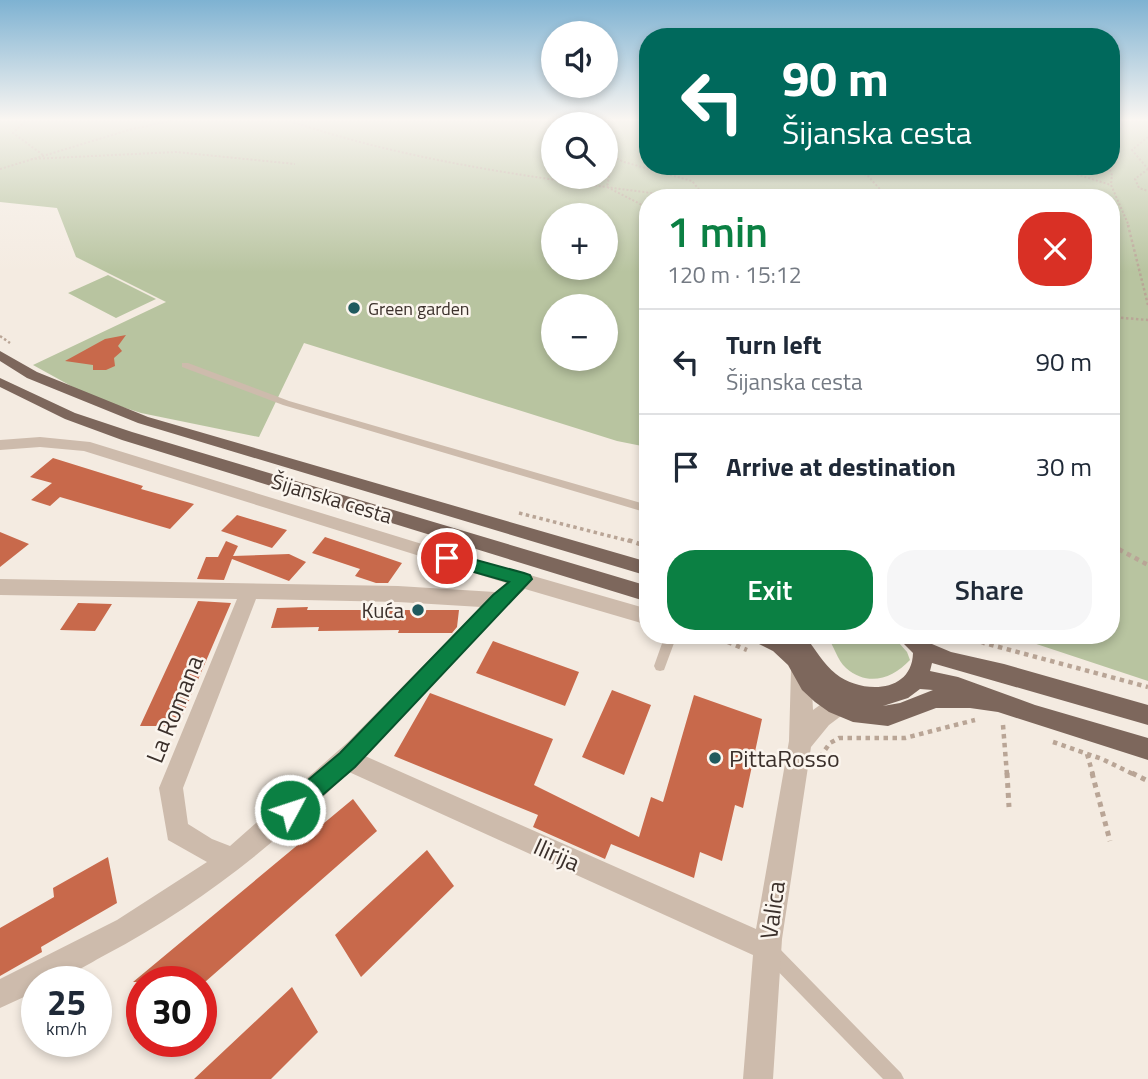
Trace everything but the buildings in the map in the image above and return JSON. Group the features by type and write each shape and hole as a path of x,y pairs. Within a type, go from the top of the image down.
{"main road":[{"path":"0,355 32,375 143,420 639,566"},
{"path":"0,382 70,416 127,436 639,591"},
{"path":"757,644 780,645 810,684 836,705 862,714 887,716 901,713 927,700 944,697 995,713 1148,749"},
{"path":"793,644 798,665"},
{"path":"800,644 829,681 846,691 864,696 894,694 916,679 922,668 922,644"},
{"path":"929,644 966,667 999,672 1148,715"},
{"path":"916,679 935,679 960,685 995,713"}],"street":[{"name":"Šijanska cesta","path":"0,446 40,442 85,446 422,551 639,614"},
{"path":"0,995 138,923 232,859 348,760 499,600 524,579"},
{"path":"0,587 398,594 499,600"},
{"name":"La Romana","path":"232,859 205,849 177,831 171,788 250,592"},
{"name":"Valica","path":"758,1079 759,1022 767,947 801,742 804,696 798,665"},
{"path":"801,742 816,722 836,705 864,696"},
{"name":"Ilirija","path":"348,760 767,947"}],"lane":[{"path":"185,365 286,403 639,506"},
{"path":"660,666 668,644"},
{"path":"767,947 895,1079"}],"path":[{"path":"509,171 541,176"},
{"path":"1145,171 1135,179 1139,188 1148,191"},
{"path":"673,175 692,181 699,189"},
{"path":"866,175 880,189"},
{"path":"1079,175 1111,185"},
{"path":"1112,175 1113,189"},
{"path":"618,188 639,191"},
{"path":"611,189 639,203"},
{"path":"1120,203 1126,215 1148,305"},
{"path":"1120,318 1148,320"},
{"path":"1120,550 1148,565"},
{"path":"988,644 1148,687"},
{"path":"995,713 1003,725 1009,807"},
{"path":"815,765 831,740 839,737 858,736 884,740 905,738 953,722 984,721"},
{"path":"1003,725 1015,729"},
{"path":"1051,741 1148,781"},
{"path":"1087,754 1110,841"}],"green space":[{"path":"0,171 541,171 541,189 618,189 618,171 639,171 639,175 1120,175 1120,171 1148,171 1148,681 1036,644 1120,644 1120,189 639,189 639,445 617,441 304,343 259,437 141,413 91,397 33,365 166,302 76,257 57,208 0,202"},
{"path":"108,275 156,299 116,318 68,293"},
{"path":"831,644 900,644 910,660 888,676 871,679 854,674 843,665"}],"place":[{"name":"Green garden","path":"354,308"},
{"name":"Kuća","path":"418,610"},
{"name":"PittaRosso","path":"715,758"}],"route":[{"path":"290,810 348,760 499,600 524,579 447,558"}]}
